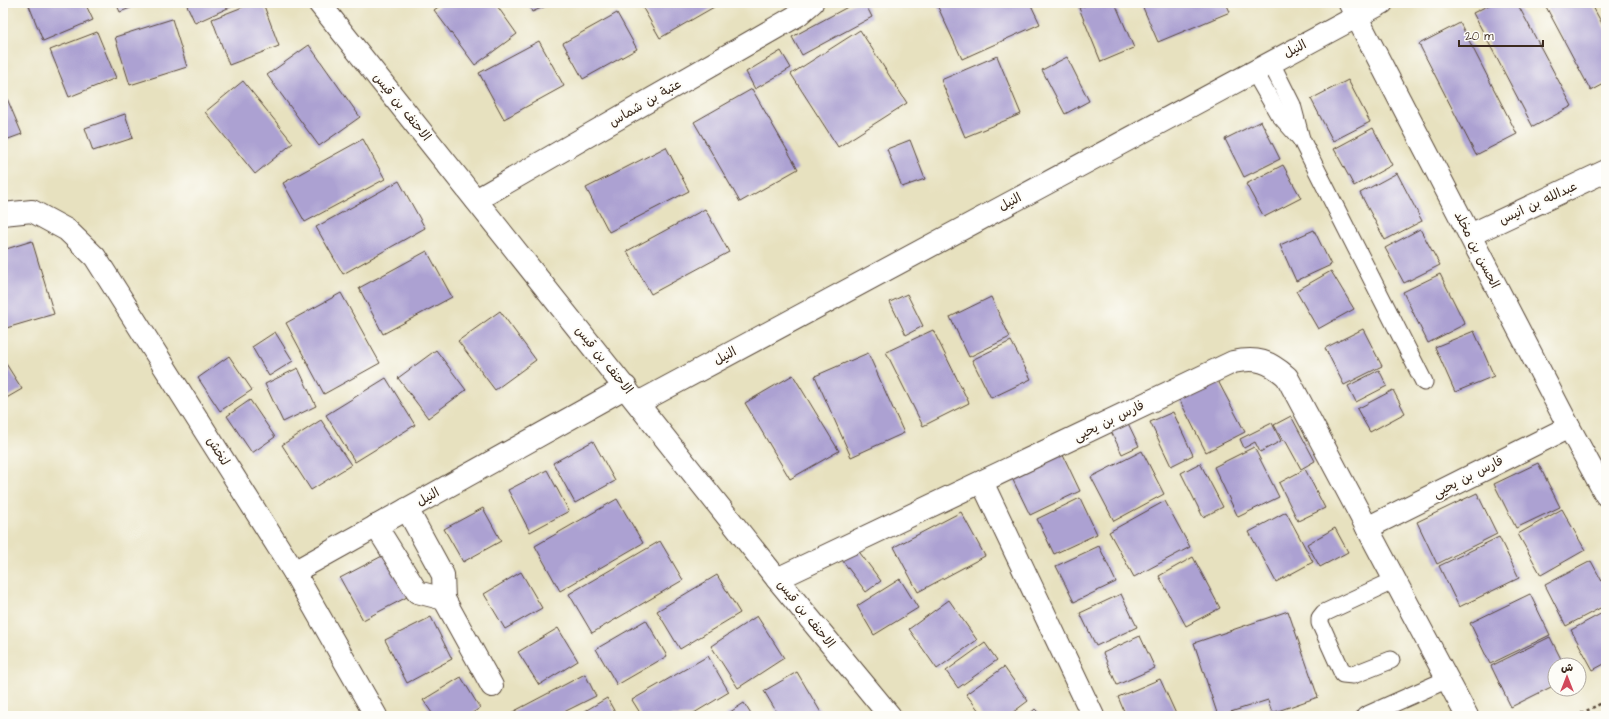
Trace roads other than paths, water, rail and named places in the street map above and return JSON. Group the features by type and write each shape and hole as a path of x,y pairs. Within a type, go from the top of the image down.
{"street":[{"name":"الاحنف بن قيس","path":"319,3 778,579 890,716"},
{"name":"عتبة بن شماس","path":"476,200 798,15 812,3"},
{"name":"النيل","path":"294,572 407,509 632,395 1262,67 1353,10 1382,3"},
{"name":"الحسن بن مخلد","path":"1353,10 1569,427 1606,495"},
{"name":"عبدالله بن انيس","path":"1470,235 1606,171"},
{"name":"لنخش","path":"3,214 32,211 67,230 95,257 294,572 376,716"},
{"name":"فارس بن يحيى","path":"778,579 1233,362 1247,359 1262,361 1276,367 1287,377 1467,716"},
{"name":"فارس بن يحيى","path":"1367,528 1569,427"},
{"path":"982,482 1093,716"},
{"path":"407,509 443,575 444,599 492,686"},
{"path":"376,526 418,592 444,599"}],"lane":[{"path":"1262,67 1292,105 1301,139 1424,382"},
{"path":"1391,660 1353,675 1342,674 1320,624 1320,618 1324,613 1395,580"},
{"path":"1365,716 1448,679"}]}
